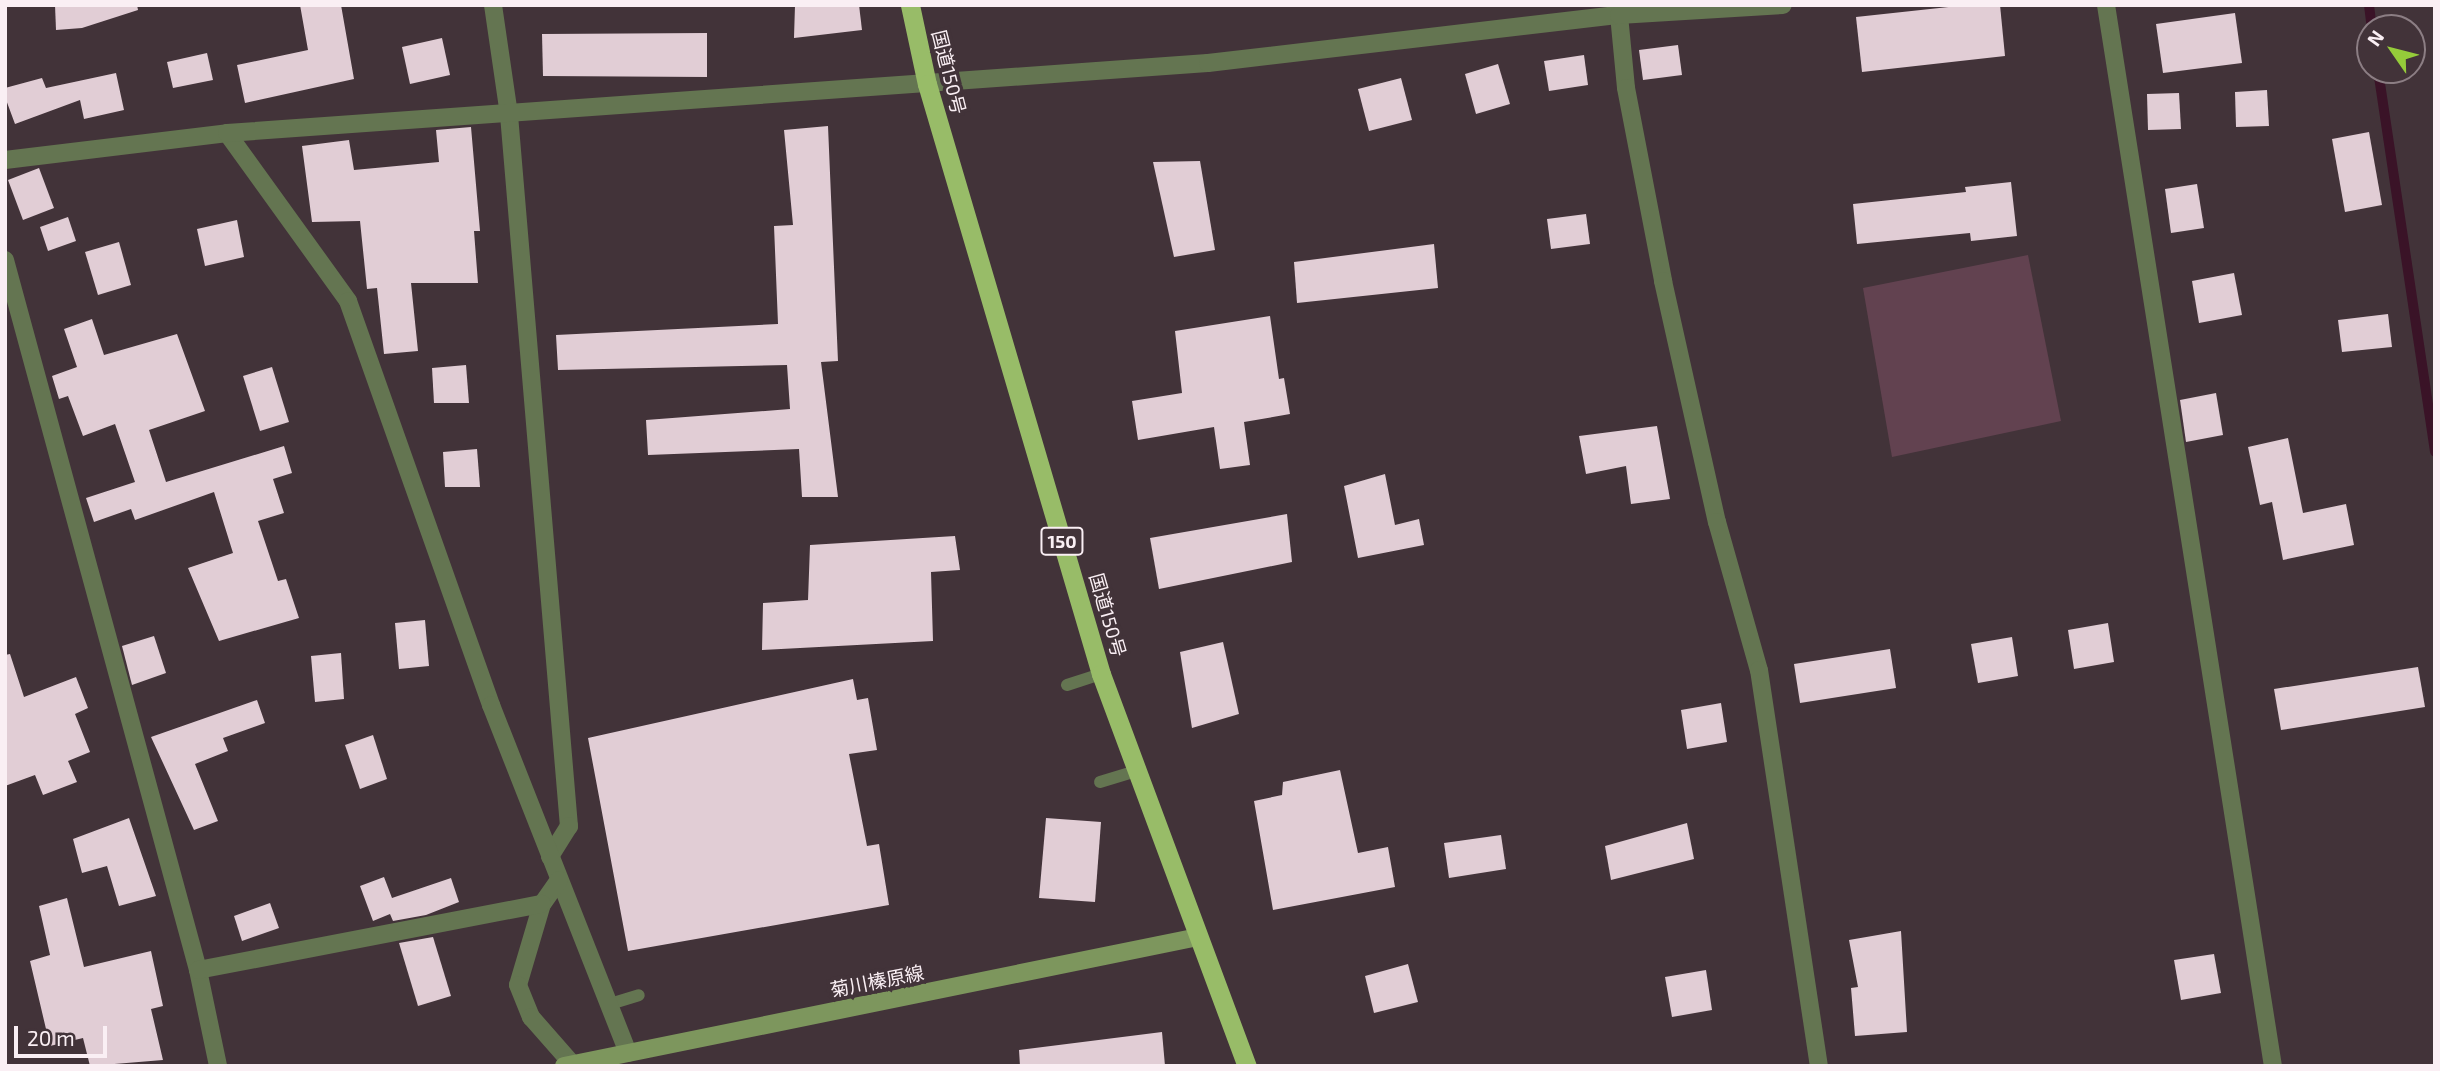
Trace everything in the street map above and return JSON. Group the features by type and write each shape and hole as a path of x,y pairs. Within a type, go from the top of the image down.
{"highway":[{"name":"国道150号","path":"910,5 927,84 1101,674 1247,1066"}],"main road":[{"name":"菊川榛原線","path":"570,1065 1198,937"}],"street":[{"path":"493,5 509,115 569,826 550,857"},
{"path":"5,160 227,134 1208,63 1619,15 1783,5"},
{"path":"2106,5 2273,1066"},
{"path":"1619,15 1626,88 1663,281 1717,522 1759,670 1819,1066"},
{"path":"227,134 348,300 550,857 628,1053"},
{"path":"5,260 198,970 218,1066"},
{"path":"559,880 542,904 522,957 521,1002 570,1065"},
{"path":"198,970 542,904"}],"lane":[{"path":"1067,685 1101,674"},
{"path":"1100,782 1135,771"},
{"path":"610,1004 639,995"}],"shaded area":[{"path":"2028,255 2061,421 1892,457 1863,288"}],"building":[{"path":"55,5 137,5 138,10 82,28 56,30"},
{"path":"300,5 341,5 354,79 245,103 237,65 308,50"},
{"path":"795,5 859,5 862,30 794,38"},
{"path":"1967,5 2000,5 2005,56 1862,72 1856,17"},
{"path":"2235,13 2242,63 2163,73 2156,24"},
{"path":"707,33 707,77 543,76 542,34"},
{"path":"442,38 450,75 410,84 402,47"},
{"path":"1678,45 1682,75 1643,80 1639,50"},
{"path":"207,53 213,80 173,88 167,62"},
{"path":"1584,55 1588,85 1549,91 1544,61"},
{"path":"1498,64 1510,104 1476,114 1465,74"},
{"path":"116,73 124,110 84,119 80,100 15,124 5,97 5,88 42,78 46,88"},
{"path":"1401,78 1412,120 1369,131 1358,89"},
{"path":"2267,90 2269,126 2236,127 2235,92"},
{"path":"2179,93 2181,129 2148,130 2147,94"},
{"path":"828,126 838,361 821,362 838,497 802,497 799,449 648,455 646,420 790,409 787,365 558,370 556,335 778,324 774,226 793,225 784,130"},
{"path":"471,127 480,231 474,231 478,283 411,283 418,351 384,354 377,288 367,289 360,221 312,222 302,146 349,140 354,170 439,162 436,130"},
{"path":"2369,132 2382,205 2345,212 2332,139"},
{"path":"1200,161 1215,250 1174,257 1153,162"},
{"path":"39,168 54,208 23,220 8,180"},
{"path":"2011,182 2017,236 1971,241 1970,233 1857,244 1853,204 1966,192 1965,187"},
{"path":"2197,184 2204,228 2171,233 2165,189"},
{"path":"1586,214 1590,244 1551,249 1547,219"},
{"path":"68,217 76,241 48,251 40,227"},
{"path":"237,220 244,257 205,266 197,229"},
{"path":"119,242 131,285 98,295 85,252"},
{"path":"1434,244 1438,288 1297,303 1294,262"},
{"path":"2234,273 2242,315 2199,323 2192,281"},
{"path":"2388,314 2392,347 2342,352 2338,320"},
{"path":"1270,316 1279,379 1284,378 1290,414 1244,422 1250,465 1220,469 1214,427 1138,440 1132,401 1182,393 1175,331"},
{"path":"92,319 104,355 177,334 205,411 149,430 166,482 284,446 292,473 273,479 284,513 258,521 278,581 286,579 299,618 219,641 188,568 233,553 214,492 135,520 131,509 94,522 86,498 135,482 115,424 83,436 68,396 59,399 52,376 77,367 64,329"},
{"path":"466,365 469,403 434,403 432,368"},
{"path":"272,367 289,422 260,431 243,376"},
{"path":"2216,393 2223,435 2186,442 2180,400"},
{"path":"1657,426 1670,499 1631,504 1626,466 1586,474 1579,436"},
{"path":"2288,438 2303,513 2346,504 2354,545 2283,560 2272,502 2260,505 2248,447"},
{"path":"477,449 480,487 445,487 443,452"},
{"path":"1385,474 1395,525 1419,519 1424,545 1358,558 1344,486"},
{"path":"1287,514 1292,562 1159,589 1150,538"},
{"path":"955,536 960,570 931,572 933,641 762,650 763,603 808,600 810,545"},
{"path":"425,620 429,666 399,669 395,623"},
{"path":"2108,623 2114,662 2074,669 2068,630"},
{"path":"154,636 166,673 132,685 122,646"},
{"path":"2012,637 2018,676 1978,683 1971,644"},
{"path":"1223,642 1239,714 1192,728 1180,652"},
{"path":"1890,649 1896,688 1800,703 1794,664"},
{"path":"341,653 344,699 315,702 311,656"},
{"path":"10,654 24,697 76,677 88,708 75,714 90,752 68,761 77,782 43,795 35,775 5,786 5,655"},
{"path":"2418,667 2425,707 2281,730 2274,689"},
{"path":"853,679 857,700 868,698 877,750 849,754 867,846 879,844 889,905 628,951 588,738"},
{"path":"257,700 265,723 223,738 228,751 195,764 218,821 194,830 151,737"},
{"path":"1721,703 1727,742 1687,749 1681,710"},
{"path":"373,735 387,779 360,789 345,745"},
{"path":"1340,770 1358,853 1388,847 1395,887 1273,910 1254,801 1282,795 1283,782"},
{"path":"129,818 156,896 119,906 107,866 82,873 73,839"},
{"path":"1046,818 1101,822 1095,902 1039,898"},
{"path":"1687,823 1694,859 1611,880 1605,846"},
{"path":"1501,835 1506,869 1449,878 1444,843"},
{"path":"384,877 392,898 451,878 459,902 426,915 393,921 390,914 373,921 360,886"},
{"path":"67,898 84,967 151,951 163,1006 151,1009 163,1060 90,1066 83,1038 50,1046 30,961 50,955 39,906"},
{"path":"270,903 279,928 242,941 234,916"},
{"path":"1901,931 1907,1032 1855,1036 1851,988 1858,987 1849,940"},
{"path":"433,937 451,996 418,1006 399,943"},
{"path":"2214,954 2221,993 2181,1000 2174,960"},
{"path":"1408,964 1418,1002 1374,1013 1365,976"},
{"path":"1706,970 1712,1010 1672,1017 1665,977"},
{"path":"1162,1032 1165,1066 1020,1066 1019,1050"}],"waterway":[{"path":"2369,5 2370,14"},
{"path":"2380,84 2435,452"}]}
